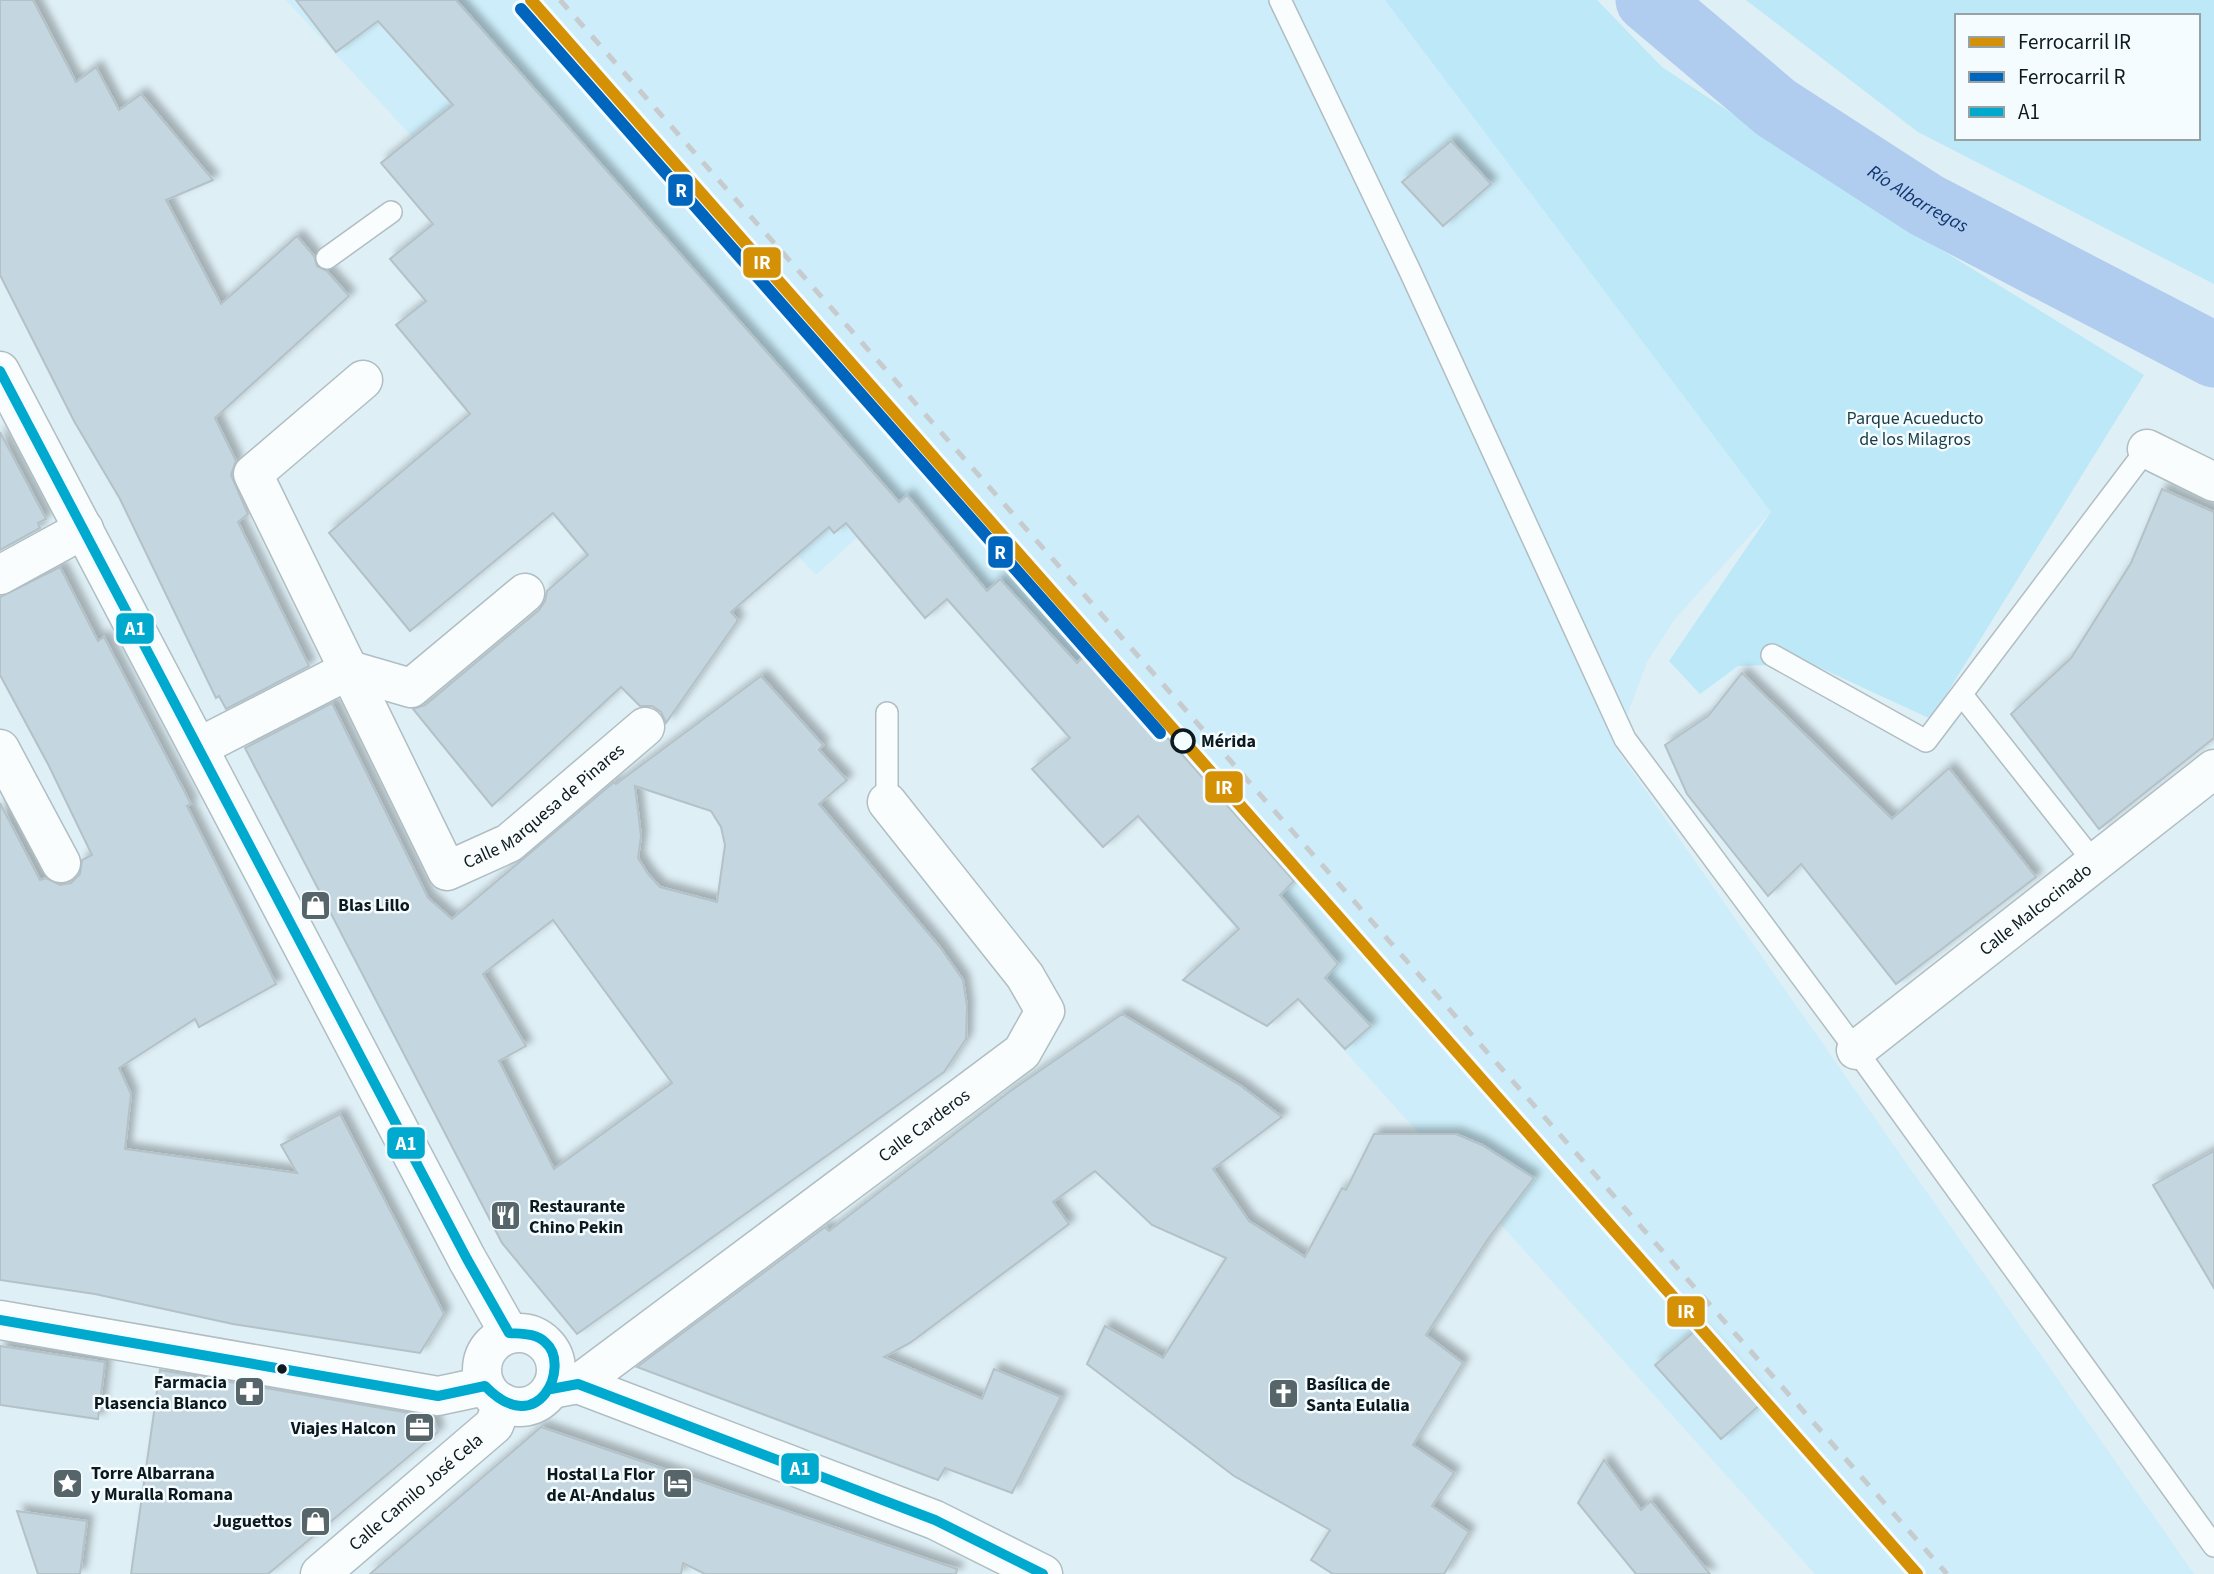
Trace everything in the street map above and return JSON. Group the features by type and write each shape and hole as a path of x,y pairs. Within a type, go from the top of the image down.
{"street":[{"path":"0,372 85,529 460,1247 509,1333"},
{"name":"Calle Marquesa de Pinares","path":"363,380 253,474 447,871 509,843 645,727"},
{"path":"2147,449 2214,482"},
{"path":"0,575 85,529"},
{"path":"199,747 349,670 411,688 525,593"},
{"path":"0,749 61,863"},
{"name":"Calle Malcocinado","path":"1856,1050 2214,769"},
{"name":"Calle Carderos","path":"565,1387 1022,1052 1045,1011 1026,976 887,802"},
{"path":"0,1320 438,1396 494,1395 522,1407 541,1401 565,1387"},
{"path":"494,1395 482,1363 491,1345 509,1333 533,1335 548,1346 565,1387 935,1520 1043,1574"},
{"name":"Calle Camilo José Cela","path":"320,1574 494,1425 494,1395"}],"lane":[{"path":"1280,0 1415,282 1625,739 1856,1050 2214,1546"},
{"path":"327,258 391,212"},
{"path":"1772,656 1926,741 2147,449"},
{"path":"1962,695 2094,862"},
{"path":"887,713 887,802"}],"shaded area":[{"path":"286,0 1385,0 1771,512 1674,620 1647,662 1615,747 2194,1574 1815,1574 1298,999 876,520 816,575"}],"green space":[{"name":"Parque Acueducto de los Milagros","path":"1385,0 1597,0 1662,67 1890,218 2144,375 1931,719 1812,664 1738,666 1700,694 1669,661 1771,512"},
{"path":"1746,0 2214,0 2214,284 1918,132"}],"building":[{"path":"0,0 33,0 76,82 96,67 119,110 141,94 213,180 166,200 221,304 297,236 314,256 317,266 327,271 349,296 215,418 236,461 231,475 248,514 238,522 309,666 226,709 219,696 216,698 120,499 74,421 0,275"},
{"path":"296,0 456,0 899,502 907,495 987,591 1000,579 1077,663 1090,650 1294,881 1280,895 1338,964 1325,978 1371,1026 1345,1049 1298,999 1267,1026 1183,980 1239,929 1138,816 1103,847 1032,769 1070,738 947,599 925,618 846,523 834,533 829,527 731,612 738,620 666,723 661,712 652,706 640,706 621,687 492,806 413,709 425,705 539,610 547,591 588,555 553,513 410,631 329,533 470,414 396,325 426,301 390,259 433,224 381,163 453,105 378,21 336,52"},
{"path":"1451,141 1491,184 1443,226 1402,182"},
{"path":"0,432 46,519 38,523 40,528 0,550"},
{"path":"2162,489 2214,512 2214,738 2099,829 2011,714 2071,658 2131,563"},
{"path":"60,567 98,641 104,637 191,804 187,806 276,984 199,1027 195,1019 119,1068 131,1094 125,1149 297,1173 281,1145 340,1114 444,1314 420,1353 233,1324 95,1294 0,1280 0,803 40,880 46,878 60,885 71,883 80,874 82,860 92,855 49,766 0,675 0,597"},
{"path":"1742,673 1892,819 1949,768 2036,877 1896,984 1801,864 1768,896 1687,794 1665,745 1708,716"},
{"path":"761,676 823,745 819,750 847,780 819,804 940,947 963,980 967,1006 966,1039 944,1072 577,1334 502,1243 245,748 332,703 428,898 452,919 614,782 616,784","holes":["635,786 711,811 721,827 725,845 717,902 660,887 648,874 638,858 641,836","553,920 672,1083 554,1169 499,1061 526,1046 483,974"]},
{"path":"1122,1014 1241,1086 1282,1117 1213,1169 1249,1221 1305,1257 1342,1188 1346,1190 1374,1134 1456,1134 1482,1145 1534,1178 1488,1239 1426,1335 1463,1363 1413,1445 1454,1473 1432,1506 1469,1532 1444,1574 1333,1574 1311,1560 1330,1530 1234,1476 1087,1364 1105,1326 1163,1358 1226,1258 1152,1225 1095,1171 1053,1202 1069,1224 910,1343 884,1357 982,1399 994,1369 1061,1397 1012,1493 945,1468 938,1480 637,1367 825,1227 829,1231 1009,1092"},
{"path":"2214,1151 2214,1288 2153,1185"},
{"path":"1696,1330 1762,1403 1721,1439 1655,1365"},
{"path":"0,1346 105,1362 98,1419 0,1405"},
{"path":"160,1370 433,1417 438,1432 268,1574 131,1574"},
{"path":"541,1427 957,1569 956,1574 705,1574 683,1563 681,1574 370,1574"},
{"path":"1604,1460 1641,1510 1651,1501 1710,1574 1636,1574 1578,1503"},
{"path":"17,1511 87,1521 80,1574 38,1574"}],"waterway":[{"name":"Río Albarregas","path":"1648,0 1776,108 1926,205 2214,355"}],"railway":[{"path":"560,0 1947,1574"}],"rail line":[{"name":"IR","path":"531,0 1917,1574"},
{"name":"R","path":"521,9 1160,733"}],"transit line":[{"name":"A1","path":"0,371 467,1259 509,1333 538,1337 553,1353 555,1367 545,1394 535,1403 521,1406 504,1401 485,1386 438,1396 0,1320"},
{"name":"A1","path":"551,1389 578,1384 935,1520 1043,1574"}],"place":[{"name":"Mérida","path":"1183,741"},
{"name":"Blas Lillo","path":"315,905"},
{"name":"Restaurante Chino Pekin","path":"506,1216"},
{"name":"Farmacia Plasencia Blanco","path":"250,1392"},
{"name":"Basílica de Santa Eulalia","path":"1283,1394"},
{"name":"Viajes Halcon","path":"419,1428"},
{"name":"Torre Albarrana y Muralla Romana","path":"68,1483"},
{"name":"Hostal La Flor de Al-Andalus","path":"678,1484"},
{"name":"Juguettos","path":"315,1521"}]}
